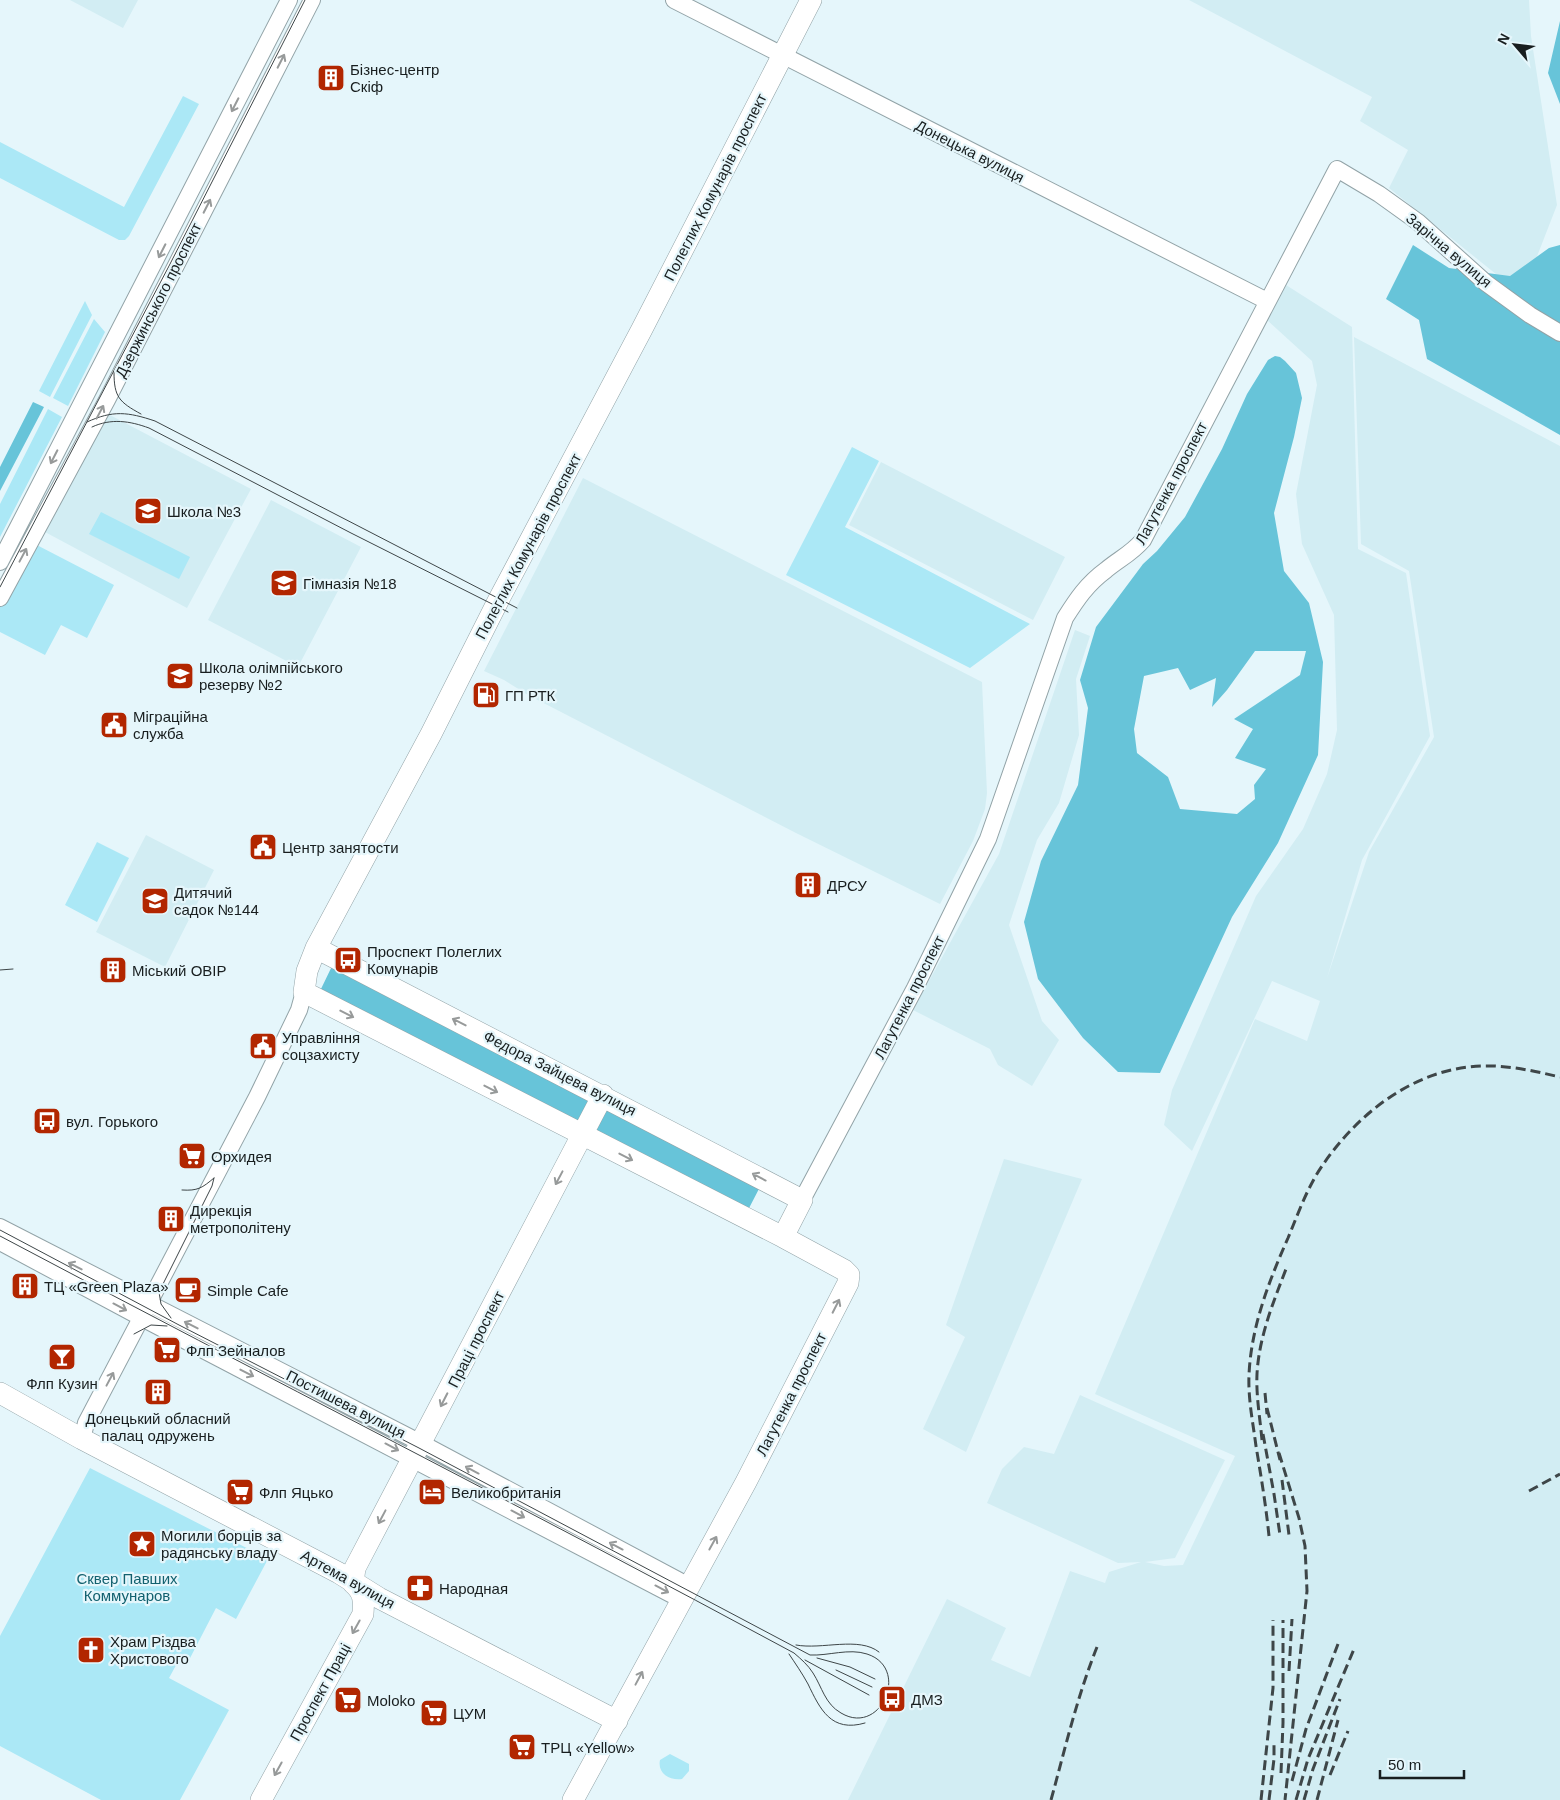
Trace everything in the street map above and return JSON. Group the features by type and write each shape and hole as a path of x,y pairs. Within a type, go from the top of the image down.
{"main road":[{"name":"Полеглих Комунарів проспект","path":"304,992 307,971 316,948 426,743 810,0"},
{"name":"Федора Зайцева вулиця","path":"316,948 603,1095 802,1200"},
{"path":"304,992 784,1237"},
{"name":"Праці проспект","path":"354,1583 355,1568 603,1095"},
{"name":"Лагутенка проспект","path":"573,1800 746,1482 848,1283 849,1275 844,1270 784,1237 802,1200"},
{"name":"Артема вулиця","path":"0,1393 82,1439 568,1697 617,1721"},
{"name":"Проспект Праці","path":"261,1800 363,1614 364,1603 362,1593 354,1583"}],"street":[{"name":"Дзержинського проспект","path":"0,562 289,0"},
{"name":"Дзержинського проспект","path":"0,598 107,400 312,0"},
{"name":"Донецька вулиця","path":"674,0 1267,301"},
{"name":"Лагутенка проспект","path":"802,1200 915,988 988,839 1065,618 1082,591 1105,570 1134,551 1143,540 1336,169"},
{"name":"Зарічна вулиця","path":"1336,169 1379,194 1418,222 1486,283 1530,315 1560,333"},
{"name":"Полеглих Комунарів проспект","path":"146,1311 257,1097 299,1010 304,992"},
{"name":"Постишева вулиця","path":"0,1227 146,1311"},
{"name":"Постишева вулиця","path":"0,1242 146,1311 686,1593"},
{"path":"82,1439 86,1423 146,1311"}],"shaded area":[{"path":"70,0 138,0 123,28"},
{"path":"1189,0 1529,0 1531,36 1557,205 1522,295 1389,188 1408,150 1360,121 1372,97"},
{"path":"1560,21 1560,104 1548,73"},
{"path":"1413,245 1449,268 1510,276 1549,248 1560,245 1560,435 1427,359 1419,320 1386,299"},
{"path":"1286,285 1352,327 1358,549 1406,573 1430,736 1362,860 1327,978 1369,852 1434,737 1409,571 1361,544 1354,337 1560,446 1560,1800 848,1800 947,1599 1006,1628 991,1660 1030,1677 1070,1571 1105,1583 1109,1572 1141,1562 1118,1563 987,1503 1002,1469 1024,1447 1054,1454 1080,1395 1225,1460 1175,1558 1145,1562 1164,1566 1183,1565 1235,1456 1095,1394 1255,1019 1307,1041 1320,1001 1272,981 1192,1151 1164,1125 1172,1090 1256,896 1303,829 1327,774 1337,730 1334,615 1302,544 1296,494 1317,385 1312,361 1267,320"},
{"path":"1275,356 1280,357 1296,373 1302,398 1274,513 1284,571 1309,603 1323,662 1318,755 1278,843 1232,917 1160,1073 1118,1072 1083,1038 1038,979 1024,922 1041,861 1078,785 1088,708 1080,680 1096,627 1143,564 1157,551 1185,517 1222,449 1247,394 1268,360","holes":["1255,651 1306,651 1300,675 1234,719 1253,729 1235,758 1266,769 1254,785 1255,799 1237,814 1180,809 1168,777 1137,753 1134,729 1144,676 1178,668 1190,690 1216,678 1212,707 1227,690"]},
{"path":"33,402 44,407 0,491 0,467"},
{"name":"Школа №3","path":"108,414 251,489 187,608 45,532"},
{"path":"881,462 1065,557 1033,620 849,525"},
{"path":"583,478 982,682 987,793 985,809 973,841 940,904 796,833 484,671"},
{"name":"Гімназія №18","path":"271,500 361,547 298,667 208,620"},
{"path":"1075,630 1090,636 1076,679 1079,735 1059,803 1037,840 1009,925 1042,1021 1059,1040 1032,1086 998,1065 990,1049 913,1010 999,854"},
{"name":"Дитячий садок №144","path":"146,835 214,870 165,967 96,932"},
{"path":"334,962 594,1096 579,1126 320,991"},
{"path":"607,1106 761,1185 747,1212 593,1132"},
{"path":"1004,1159 1082,1179 966,1452 923,1429 965,1337 946,1325"}],"green space":[{"path":"183,96 199,104 129,236 125,240 119,240 0,178 0,142 124,207"},
{"path":"85,301 92,315 50,397 39,391"},
{"path":"94,319 105,332 68,406 53,398"},
{"path":"48,409 62,417 0,537 0,504"},
{"path":"852,447 879,461 845,527 1030,624 970,668 786,575"},
{"path":"101,512 190,557 179,579 89,534"},
{"path":"31,542 114,585 87,638 61,625 45,655 0,632 0,604"},
{"path":"97,842 129,858 97,922 65,905"},
{"name":"Сквер Павших Коммунаров","path":"90,1468 268,1559 236,1619 216,1608 188,1662 180,1658 169,1678 229,1710 180,1800 101,1800 0,1746 0,1636"},
{"path":"670,1754 689,1764 689,1771 682,1779 673,1779 665,1775 660,1769 660,1760"}],"tram line":[{"path":"0,587 169,266 305,0"},
{"path":"114,372 115,387 119,398 141,414"},
{"path":"87,422 113,414 128,414 155,421 517,608"},
{"path":"92,427 106,422 120,422 149,428 508,612"},
{"path":"0,970 13,969"},
{"path":"182,1190 200,1188 214,1178"},
{"path":"171,1318 161,1304 159,1292 212,1186 214,1178"},
{"path":"0,1230 179,1325 419,1448 810,1655 846,1652 867,1654 880,1662 887,1672 889,1685 886,1698 878,1709 868,1716 855,1718 841,1713 827,1700 809,1667 794,1653 0,1236"},
{"path":"134,1334 151,1325 167,1326"},
{"path":"796,1645 851,1644 871,1647 879,1652"},
{"path":"789,1654 828,1717 843,1725 865,1723"},
{"path":"817,1658 850,1667 875,1679"},
{"path":"805,1660 869,1695"},
{"path":"836,1670 872,1687"}],"railway":[{"path":"1269,1536 1250,1402 1250,1357 1257,1322 1274,1271 1303,1201 1322,1166 1353,1128 1371,1112 1390,1097 1434,1075 1457,1069 1502,1066 1560,1077"},
{"path":"1262,1440 1257,1390 1258,1360 1267,1320 1286,1269"},
{"path":"1265,1393 1267,1414"},
{"path":"1267,1408 1280,1460"},
{"path":"1263,1434 1280,1535"},
{"path":"1279,1453 1299,1518 1305,1546 1307,1591 1285,1800"},
{"path":"1529,1491 1560,1474"},
{"path":"1282,1480 1289,1535"},
{"path":"1289,1671 1292,1619"},
{"path":"1261,1800 1273,1688 1273,1620"},
{"path":"1281,1773 1283,1620"},
{"path":"1292,1781 1306,1729 1338,1644"},
{"path":"1051,1800 1077,1704 1097,1647"},
{"path":"1296,1800 1308,1759 1354,1649"},
{"path":"1304,1800 1313,1769 1340,1699"},
{"path":"1317,1800 1338,1720"},
{"path":"1330,1775 1348,1731"},
{"path":"1269,1800 1274,1743"}],"place":[{"name":"Бізнес-центр Скіф","path":"331,78"},
{"name":"Школа №3","path":"148,511"},
{"name":"Гімназія №18","path":"284,583"},
{"name":"Школа олімпійського резерву №2","path":"180,676"},
{"name":"ГП РТК","path":"486,695"},
{"name":"Міграційна служба","path":"114,725"},
{"name":"Центр занятости","path":"263,847"},
{"name":"ДРСУ","path":"808,885"},
{"name":"Дитячий садок №144","path":"155,901"},
{"name":"Проспект Полеглих Комунарів","path":"348,960"},
{"name":"Міський ОВІР","path":"113,970"},
{"name":"Управління соцзахисту","path":"263,1046"},
{"name":"вул. Горького","path":"47,1121"},
{"name":"Орхидея","path":"192,1156"},
{"name":"Дирекція метрополітену","path":"171,1219"},
{"name":"ТЦ «Green Plaza»","path":"25,1286"},
{"name":"Simple Cafe","path":"188,1290"},
{"name":"Флп Зейналов","path":"167,1350"},
{"name":"Флп Кузин","path":"62,1357"},
{"name":"Донецький обласний палац одружень","path":"158,1392"},
{"name":"Флп Яцько","path":"240,1492"},
{"name":"Великобританія","path":"432,1492"},
{"name":"Могили борців за радянську владу","path":"142,1544"},
{"name":"Народная","path":"420,1588"},
{"name":"Храм Різдва Христового","path":"91,1650"},
{"name":"ДМЗ","path":"892,1699"},
{"name":"Moloko","path":"348,1700"},
{"name":"ЦУМ","path":"434,1713"},
{"name":"ТРЦ «Yellow»","path":"522,1747"}]}
